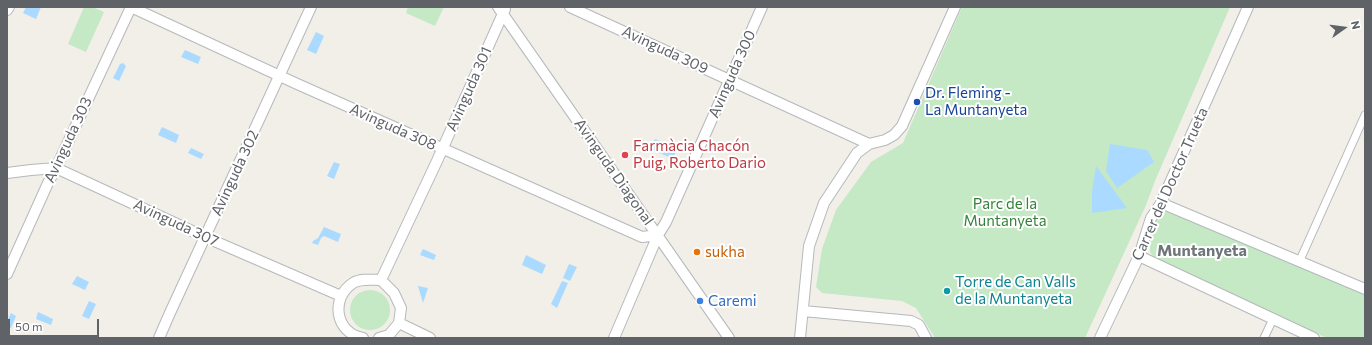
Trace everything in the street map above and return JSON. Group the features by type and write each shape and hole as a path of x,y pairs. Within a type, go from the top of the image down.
{"street":[{"name":"Avinguda 308","path":"131,7 279,76 642,237 658,235"},
{"name":"Avinguda 303","path":"7,274 131,7"},
{"name":"Avinguda 302","path":"159,338 168,315 311,7"},
{"name":"Avinguda 309","path":"570,7 869,144"},
{"name":"Avinguda 300","path":"614,338 658,235 666,222 762,7"},
{"path":"800,338 809,246 824,203 857,153 869,144 885,140 894,135 902,126 955,7"},
{"name":"Carrer del Doctor Trueta","path":"1100,338 1138,256 1151,218 1161,203 1248,7"},
{"name":"Avinguda 301","path":"381,280 443,149 502,9"},
{"name":"Avinguda Diagonal","path":"502,9 729,338"},
{"path":"1300,260 1365,114"},
{"name":"Avinguda 307","path":"7,173 56,168 205,237 341,296"},
{"path":"1161,203 1300,260 1365,289"},
{"path":"1138,256 1314,338"},
{"path":"357,337 346,329 340,321 338,307 341,296 354,283 365,280 381,280 394,293 401,308 399,323 389,335 380,338"},
{"path":"803,311 911,321 919,325 926,338"},
{"path":"1264,338 1272,319"},
{"path":"399,323 430,338"}],"green space":[{"path":"84,7 92,7 104,12 86,52 68,44"},
{"path":"408,7 444,7 435,26 406,13"},
{"name":"Parc de la Muntanyeta","path":"962,7 1230,7 1146,205 1085,338 935,338 916,308 902,301 822,293 816,287 822,249 836,210 871,162 903,143"},
{"path":"1172,210 1365,295 1365,338 1327,338 1155,258 1150,252 1150,242 1159,213"},
{"path":"370,290 378,292 384,296 388,302 390,310 388,318 384,324 378,328 370,330 362,328 356,324 352,318 350,310 352,302 356,296 362,292"}],"water":[{"path":"26,7 41,7 36,19 23,13"},
{"path":"316,32 324,36 316,54 307,50"},
{"path":"185,50 201,57 198,64 181,57"},
{"path":"123,63 126,66 119,81 113,78 120,64"},
{"path":"162,127 179,135 176,143 158,135"},
{"path":"655,139 677,149 673,159 651,149"},
{"path":"1110,144 1147,150 1154,162 1117,188 1106,171"},
{"path":"191,148 204,154 201,159 188,153"},
{"path":"334,162 340,164 334,179 327,176"},
{"path":"1096,166 1127,208 1092,213 1092,191"},
{"path":"324,227 341,234 338,242 324,236 321,238 318,245 312,243 318,238"},
{"path":"423,249 436,255 434,260 420,255"},
{"path":"526,255 546,265 542,274 522,265"},
{"path":"569,264 577,267 570,281 563,278"},
{"path":"77,276 89,282 85,290 72,284"},
{"path":"562,281 568,283 557,308 551,304"},
{"path":"418,286 428,288 423,303"},
{"path":"89,301 96,304 89,319 82,316"},
{"path":"38,312 53,319 51,325 36,319"},
{"path":"11,313 16,316 11,328 7,327 7,321"}],"place":[{"name":"Dr. Fleming - La Muntanyeta","path":"917,102"},
{"name":"Farmàcia Chacón Puig, Roberto Dario","path":"625,155"},
{"name":"sukha","path":"697,252"},
{"name":"Torre de Can Valls de la Muntanyeta","path":"947,291"},
{"name":"Caremi","path":"700,301"}],"district":[{"name":"Muntanyeta","path":"1202,251"}]}
